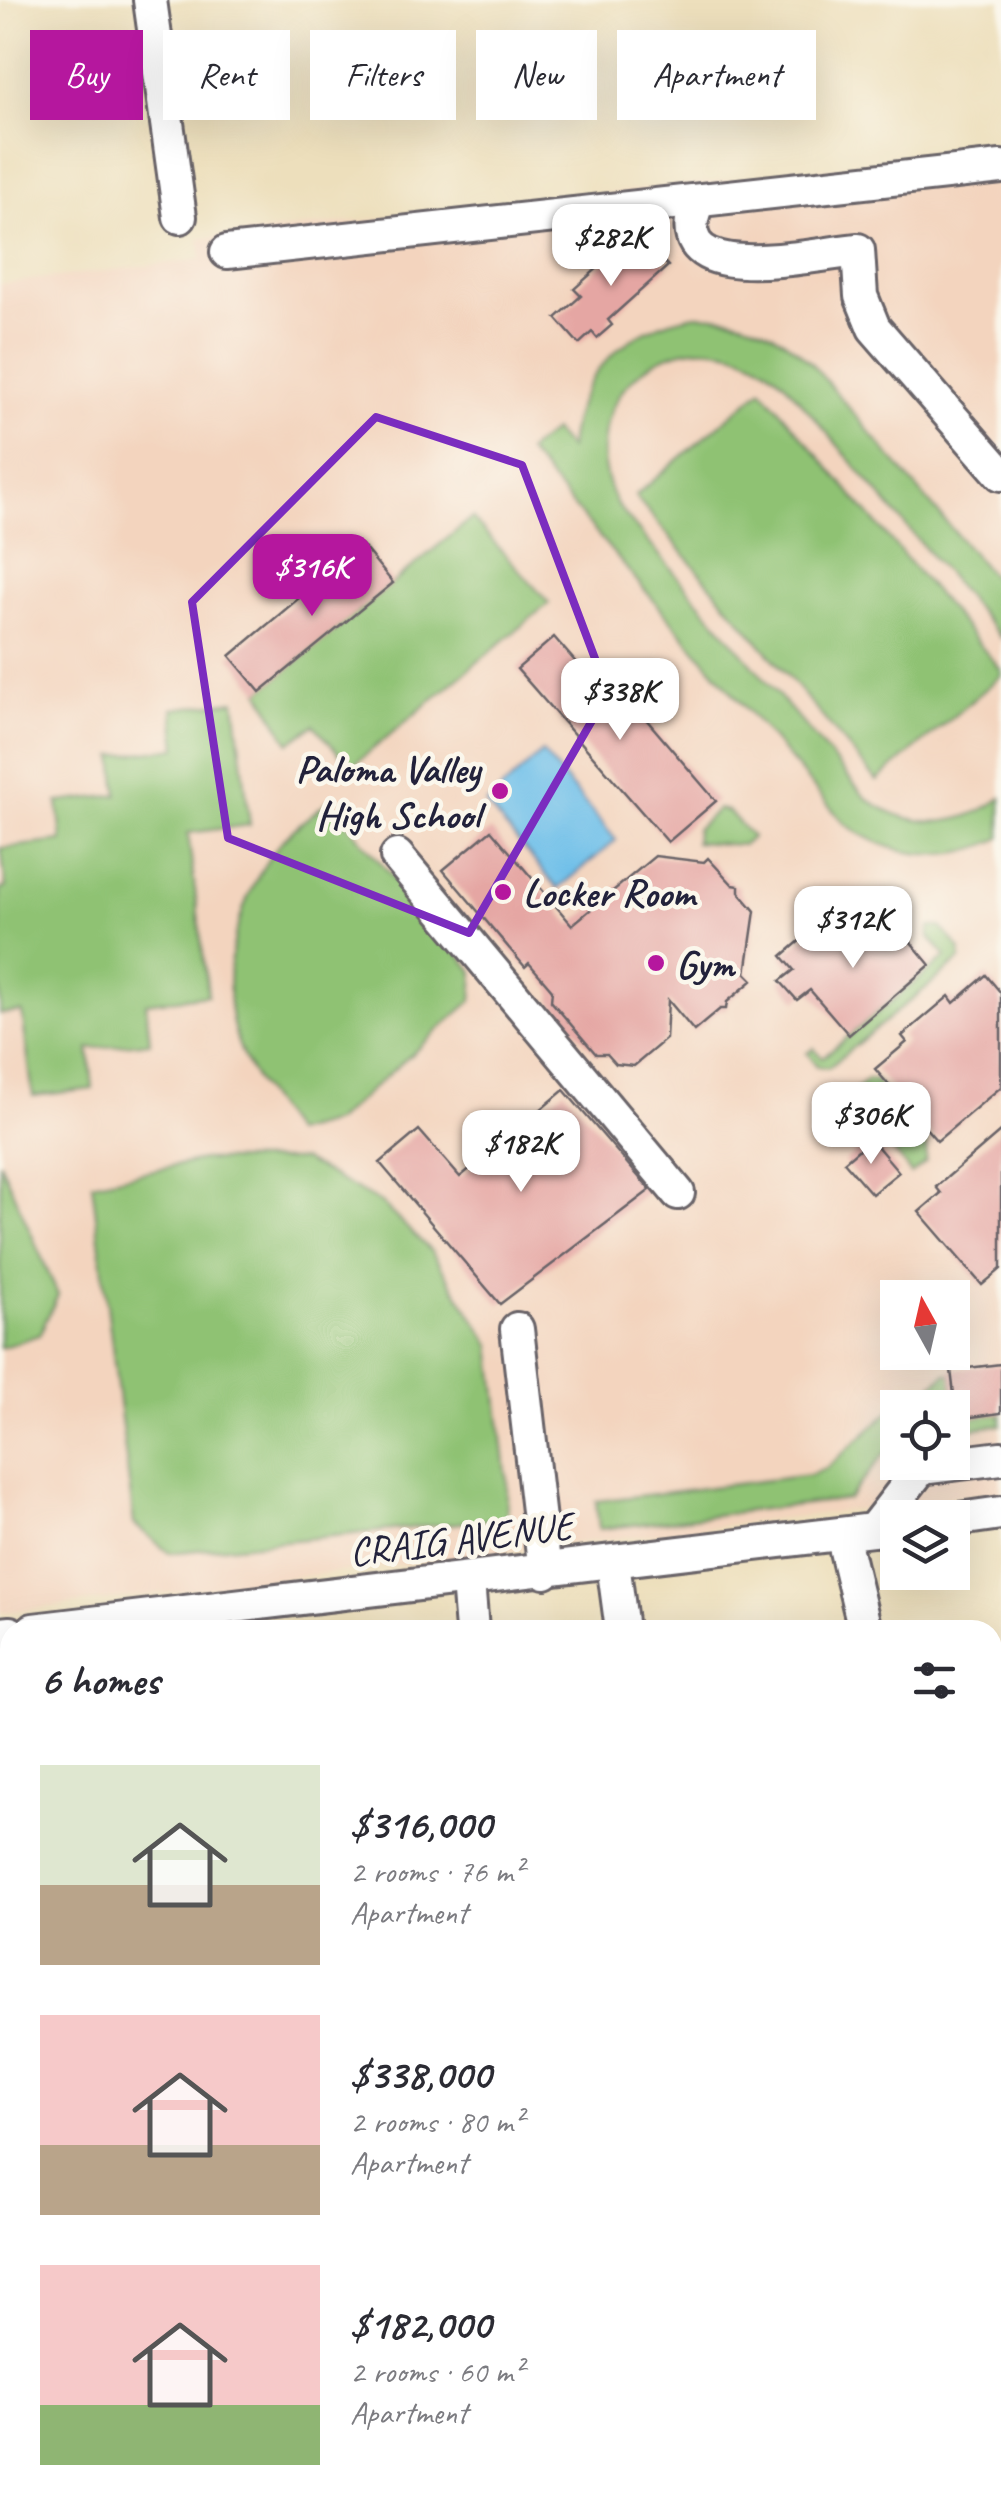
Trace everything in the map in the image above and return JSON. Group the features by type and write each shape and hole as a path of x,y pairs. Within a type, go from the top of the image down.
{"street":[{"path":"150,0 180,218"},
{"path":"228,252 1001,167"},
{"path":"698,202 690,220 690,234 700,252 710,257 732,261 858,250 860,296 874,328 1001,474"},
{"path":"860,296 882,308 1001,452"},
{"path":"397,856 678,1193"},
{"path":"517,1329 546,1572"},
{"path":"866,1620 871,1530 921,1468 1001,1458"},
{"path":"970,1517 1001,1513"},
{"name":"CRAIG AVENUE","path":"120,1620 546,1572 871,1530"},
{"path":"613,1563 621,1620"},
{"path":"468,1580 471,1620"}],"highlighted area":[{"path":"376,417 522,465 608,693 469,933 228,838 192,602"}],"shaded area":[{"name":"Paloma Valley High School","path":"1001,150 1001,1492 935,1500 880,1500 880,1507 0,1613 0,284 202,259 199,239"}],"green space":[{"path":"696,315 729,318 759,327 786,342 811,363 1001,587 1001,638 786,384 750,359 713,349 677,353 646,368 621,393 606,425 604,463 617,505 865,797 898,815 933,822 968,816 1001,798 1001,838 960,852 920,854 881,844 844,823 527,452 553,431 569,449 581,399 608,359 647,331"},
{"path":"762,389 1001,670 1001,676 877,781 635,496"},
{"path":"472,518 549,603 351,767 314,725 289,743 260,692"},
{"path":"235,701 250,825 188,833 208,995 146,1003 150,1042 89,1049 93,1089 33,1096 22,1012 0,1014 0,889 6,888 1,848 62,841 58,802 118,795 114,756 177,748 173,709"},
{"path":"328,801 474,972 472,1001 334,1122 293,1133 259,1085 239,1047 230,1008 231,958 244,908 267,862 286,836"},
{"path":"718,809 728,811 752,837 743,845 695,842 696,829"},
{"path":"930,927 941,927 961,950 960,960 828,1068 817,1066 807,1053 814,1048 822,1058 946,957 929,936"},
{"path":"867,1079 875,1080 892,1102 890,1114 899,1120 906,1117 927,1142 926,1162 911,1174 851,1094"},
{"path":"202,1160 303,1160 381,1203 431,1251 491,1345 507,1480 507,1518 169,1553 134,1524 92,1183"},
{"path":"0,1162 58,1295 39,1335 0,1348"},
{"path":"946,1374 952,1374 954,1390 927,1390"},
{"path":"1001,1413 1001,1425 970,1429 970,1417"},
{"path":"880,1420 880,1459 848,1499 599,1529 596,1501 810,1475 827,1468"}],"water":[{"path":"542,752 616,840 558,889 486,804"}],"building":[{"path":"637,233 668,266 608,320 612,325 597,338 592,332 579,344 556,318 581,296 574,289"},
{"path":"362,545 393,583 260,692 230,656"},
{"name":"Locker Room","path":"554,637 586,674 580,679 619,716 633,704 716,801 668,842 517,669"},
{"name":"Gym","path":"491,830 572,925 655,856 704,862 708,858 733,885 739,886 739,892 755,911 746,973 753,980 727,1002 726,1009 720,1009 694,1031 668,1000 666,1039 634,1066 616,1064 607,1054 596,1054 551,1001 552,990 529,963 525,967 443,870"},
{"path":"890,917 930,965 849,1035 810,990 797,1000 780,981 794,970 782,956 822,922 853,949"},
{"path":"986,975 1001,993 1001,1087 937,1141 875,1069 907,1042 902,1036 949,996 954,1003"},
{"path":"564,1090 650,1190 500,1304 380,1163 419,1130 460,1177"},
{"path":"1001,1131 1001,1269 982,1285 919,1212 941,1193 936,1187"},
{"path":"871,1139 899,1172 872,1194 844,1162"},
{"path":"1001,1364 1001,1413 970,1417 970,1390 953,1390 951,1370"}],"place":[{"name":"Paloma Valley High School","path":"500,791"},
{"name":"Locker Room","path":"503,892"},
{"name":"Gym","path":"656,963"}]}
